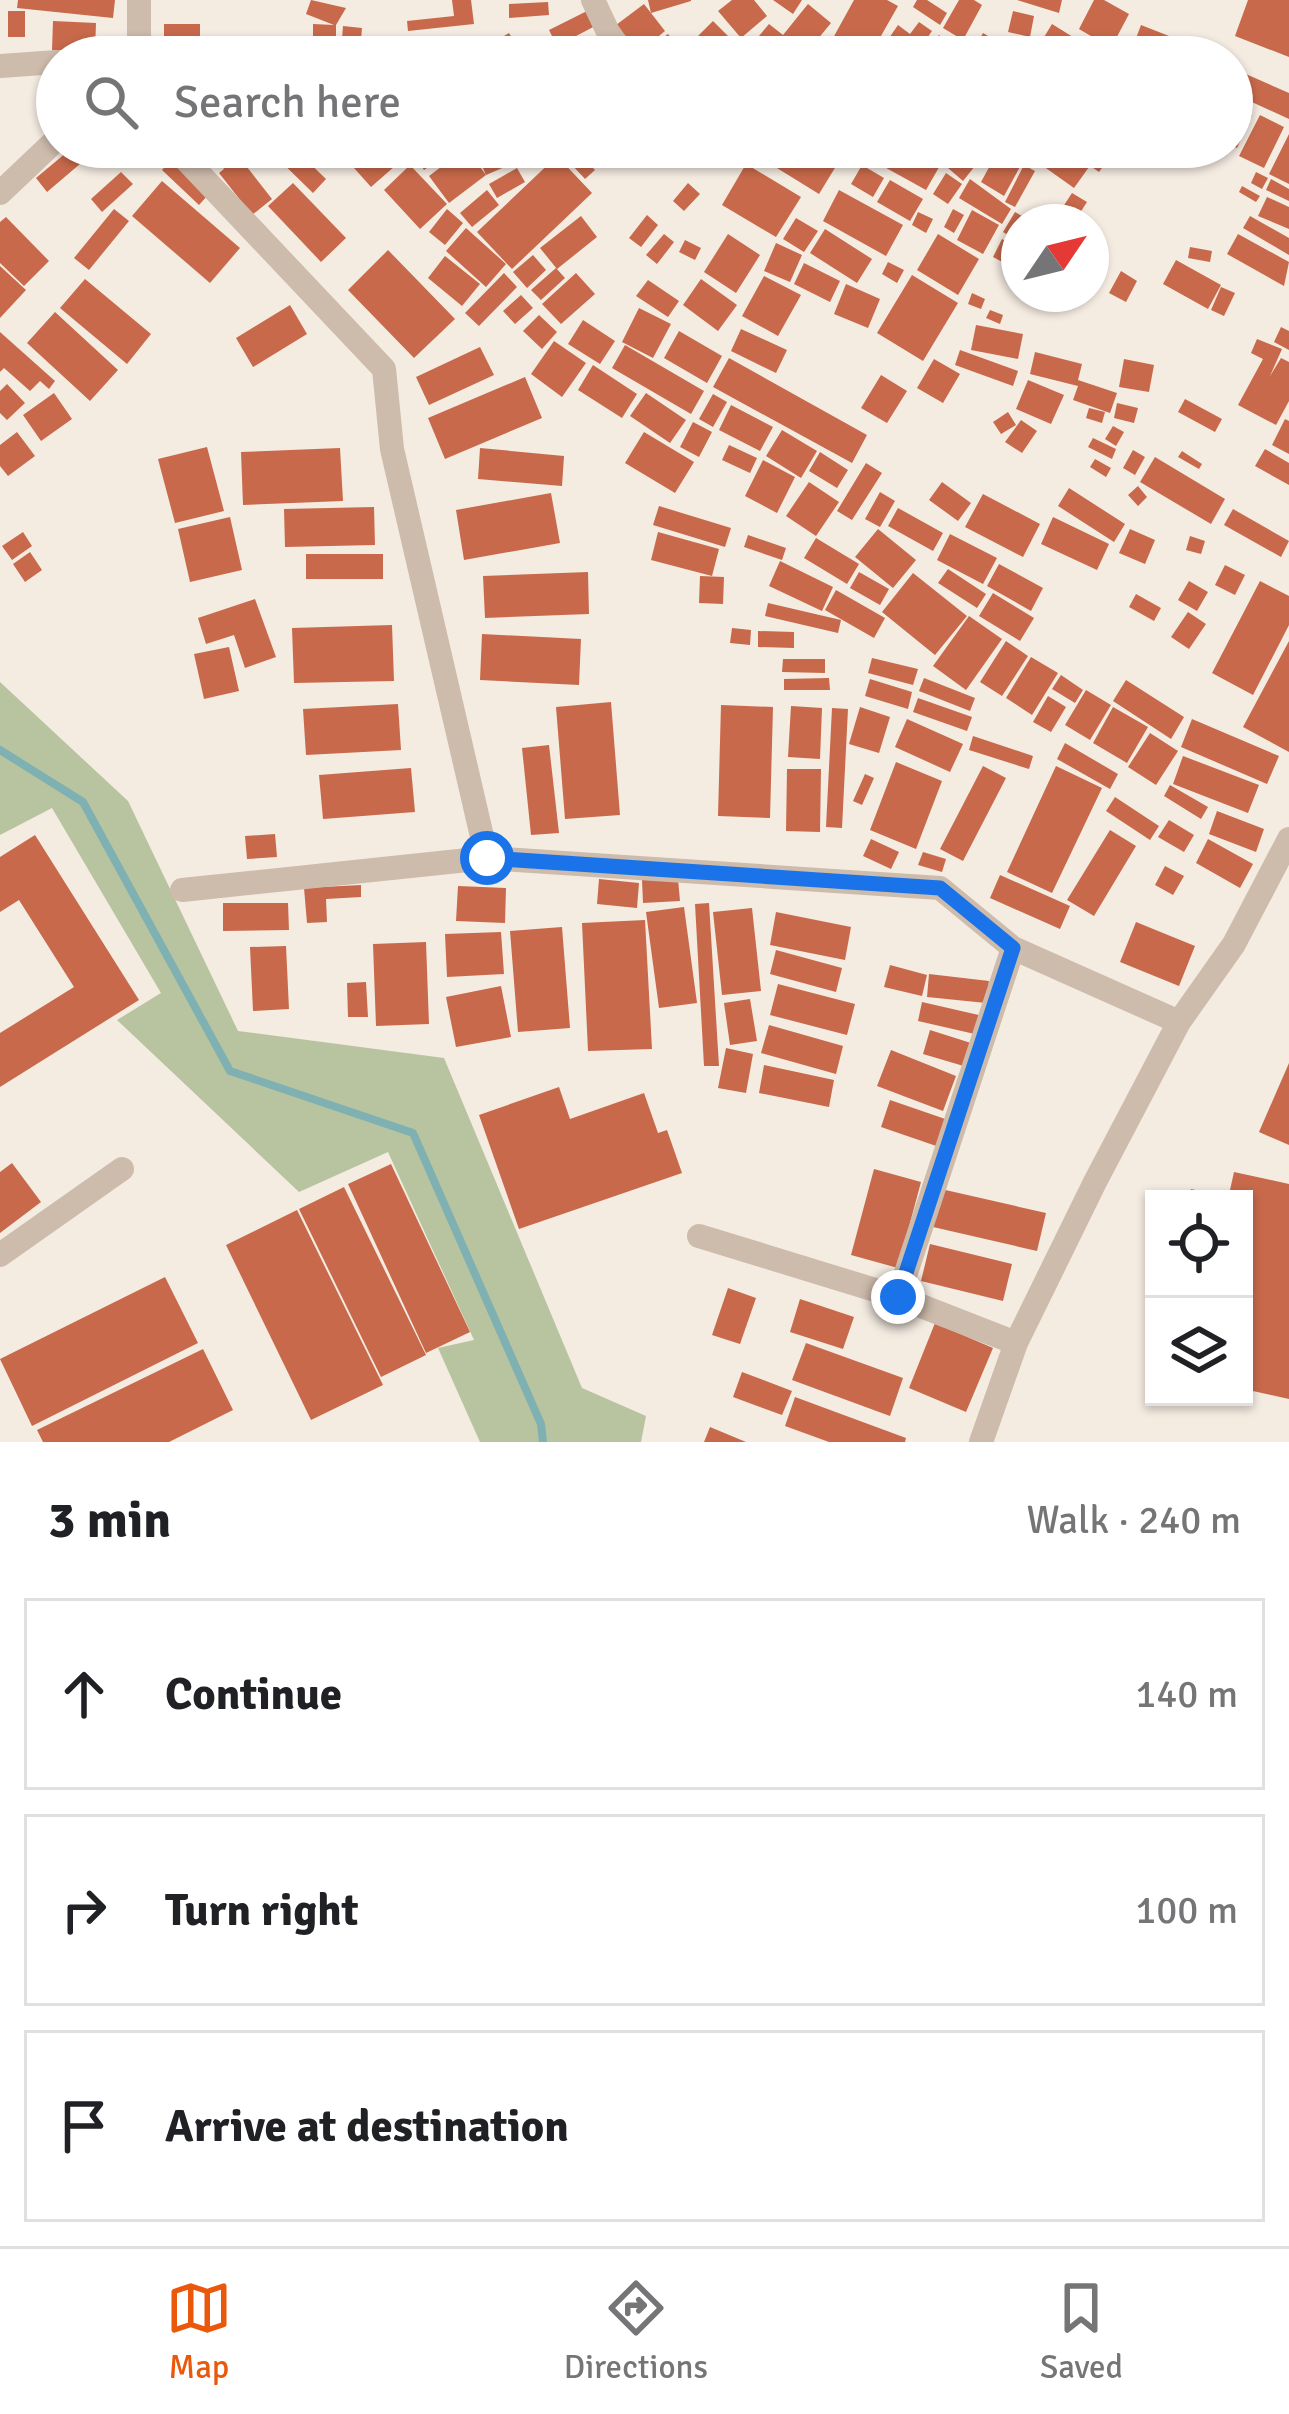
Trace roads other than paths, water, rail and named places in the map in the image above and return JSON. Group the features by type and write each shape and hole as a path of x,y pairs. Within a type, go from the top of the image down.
{"street":[{"path":"139,0 139,36"},
{"path":"593,0 611,36"},
{"path":"0,66 36,63"},
{"path":"0,193 36,159"},
{"path":"191,168 295,270 384,369 392,449 487,858"},
{"path":"981,1442 1016,1343 1179,1022 1234,944 1285,855"},
{"path":"182,890 487,858 940,888 1013,948 1179,1022"},
{"path":"898,1297 1013,948"},
{"path":"0,1255 122,1169"},
{"path":"699,1236 898,1297 1016,1343"}],"waterway":[{"path":"0,750 83,802 230,1071 413,1133 541,1424 543,1442"}]}
